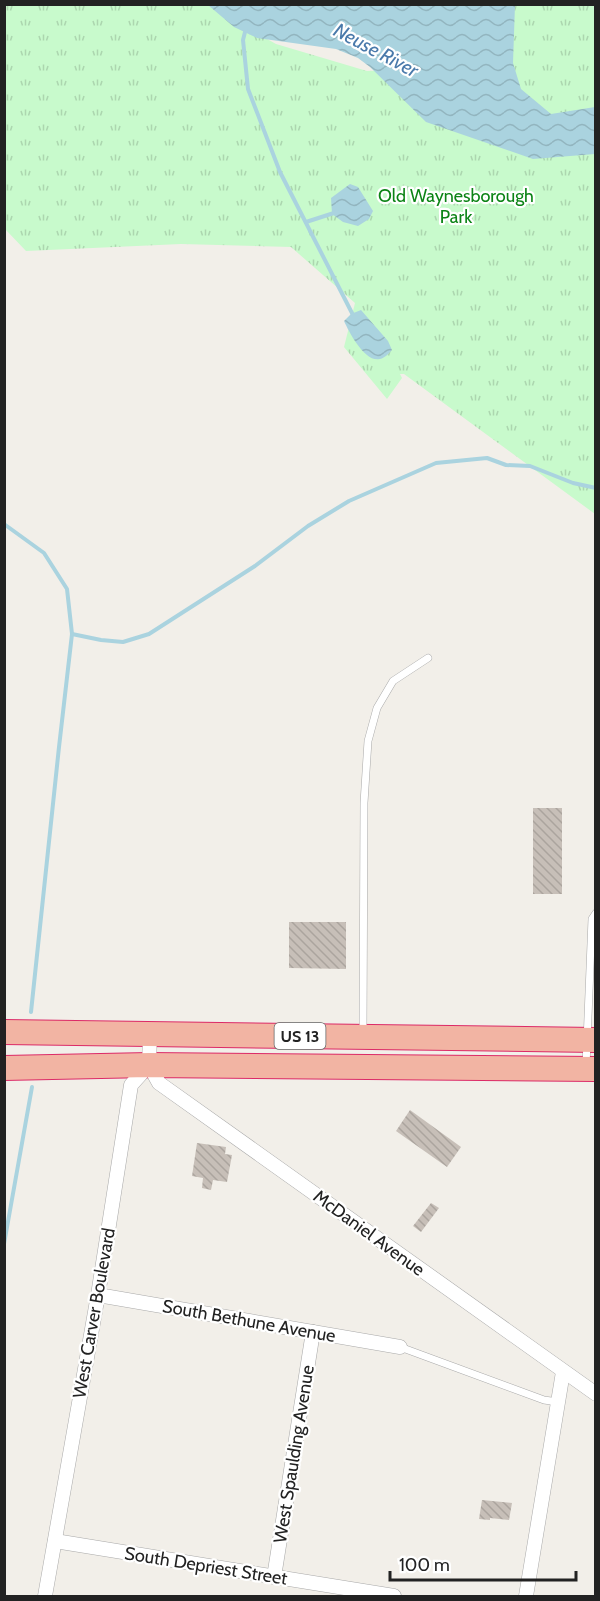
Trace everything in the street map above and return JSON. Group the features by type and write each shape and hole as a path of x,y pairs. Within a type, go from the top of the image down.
{"highway":[{"name":"US 13","path":"4,1032 591,1040"},
{"name":"US 13","path":"4,1068 149,1065 591,1069"}],"street":[{"path":"149,1065 150,1035"},
{"name":"West Carver Boulevard","path":"45,1596 98,1295 131,1085 149,1065"},
{"name":"McDaniel Avenue","path":"149,1065 159,1083 596,1394"},
{"name":"South Bethune Avenue","path":"98,1295 400,1347"},
{"name":"West Spaulding Avenue","path":"274,1577 313,1332"},
{"path":"526,1596 563,1372"},
{"name":"South Depriest Street","path":"55,1541 393,1596"}],"lane":[{"path":"363,1036 363,803 368,741 377,708 393,681 428,658"},
{"path":"591,1069 592,919 596,914"},
{"path":"400,1347 544,1400 558,1402"}],"green space":[{"name":"Old Waynesborough Park","path":"5,5 212,5 221,13 276,44 367,71 437,68 487,5 595,5 595,514 404,374 400,374 402,378 387,399 344,347 355,303 291,247 181,244 26,251 5,229"}],"water":[{"name":"Neuse River","path":"208,5 515,5 513,63 521,89 551,114 595,107 595,154 533,159 426,122 358,58 336,49 257,38 234,27"},
{"path":"350,184 358,187 373,211 369,219 358,226 343,222 332,214 331,198"},
{"path":"361,310 388,341 392,350 382,358 374,359 363,352 344,321 351,314"}],"building":[{"path":"533,808 562,808 562,894 533,894"},
{"path":"289,922 346,922 346,969 289,968"},
{"path":"410,1110 461,1147 447,1167 396,1131"},
{"path":"197,1143 226,1147 225,1154 232,1155 227,1182 213,1180 211,1190 202,1188 203,1178 192,1176"},
{"path":"431,1203 439,1208 421,1232 413,1226"},
{"path":"482,1500 512,1503 509,1520 479,1519"}],"waterway":[{"path":"246,28 243,40 248,89 280,172 354,317"},
{"path":"306,222 337,212"},
{"path":"72,634 123,642 149,634 255,566 308,526 349,501 436,463 487,458 506,465 530,466 573,483 596,488"},
{"path":"4,524 44,553 67,589 72,634 31,1012"},
{"path":"4,1244 32,1087"}]}
